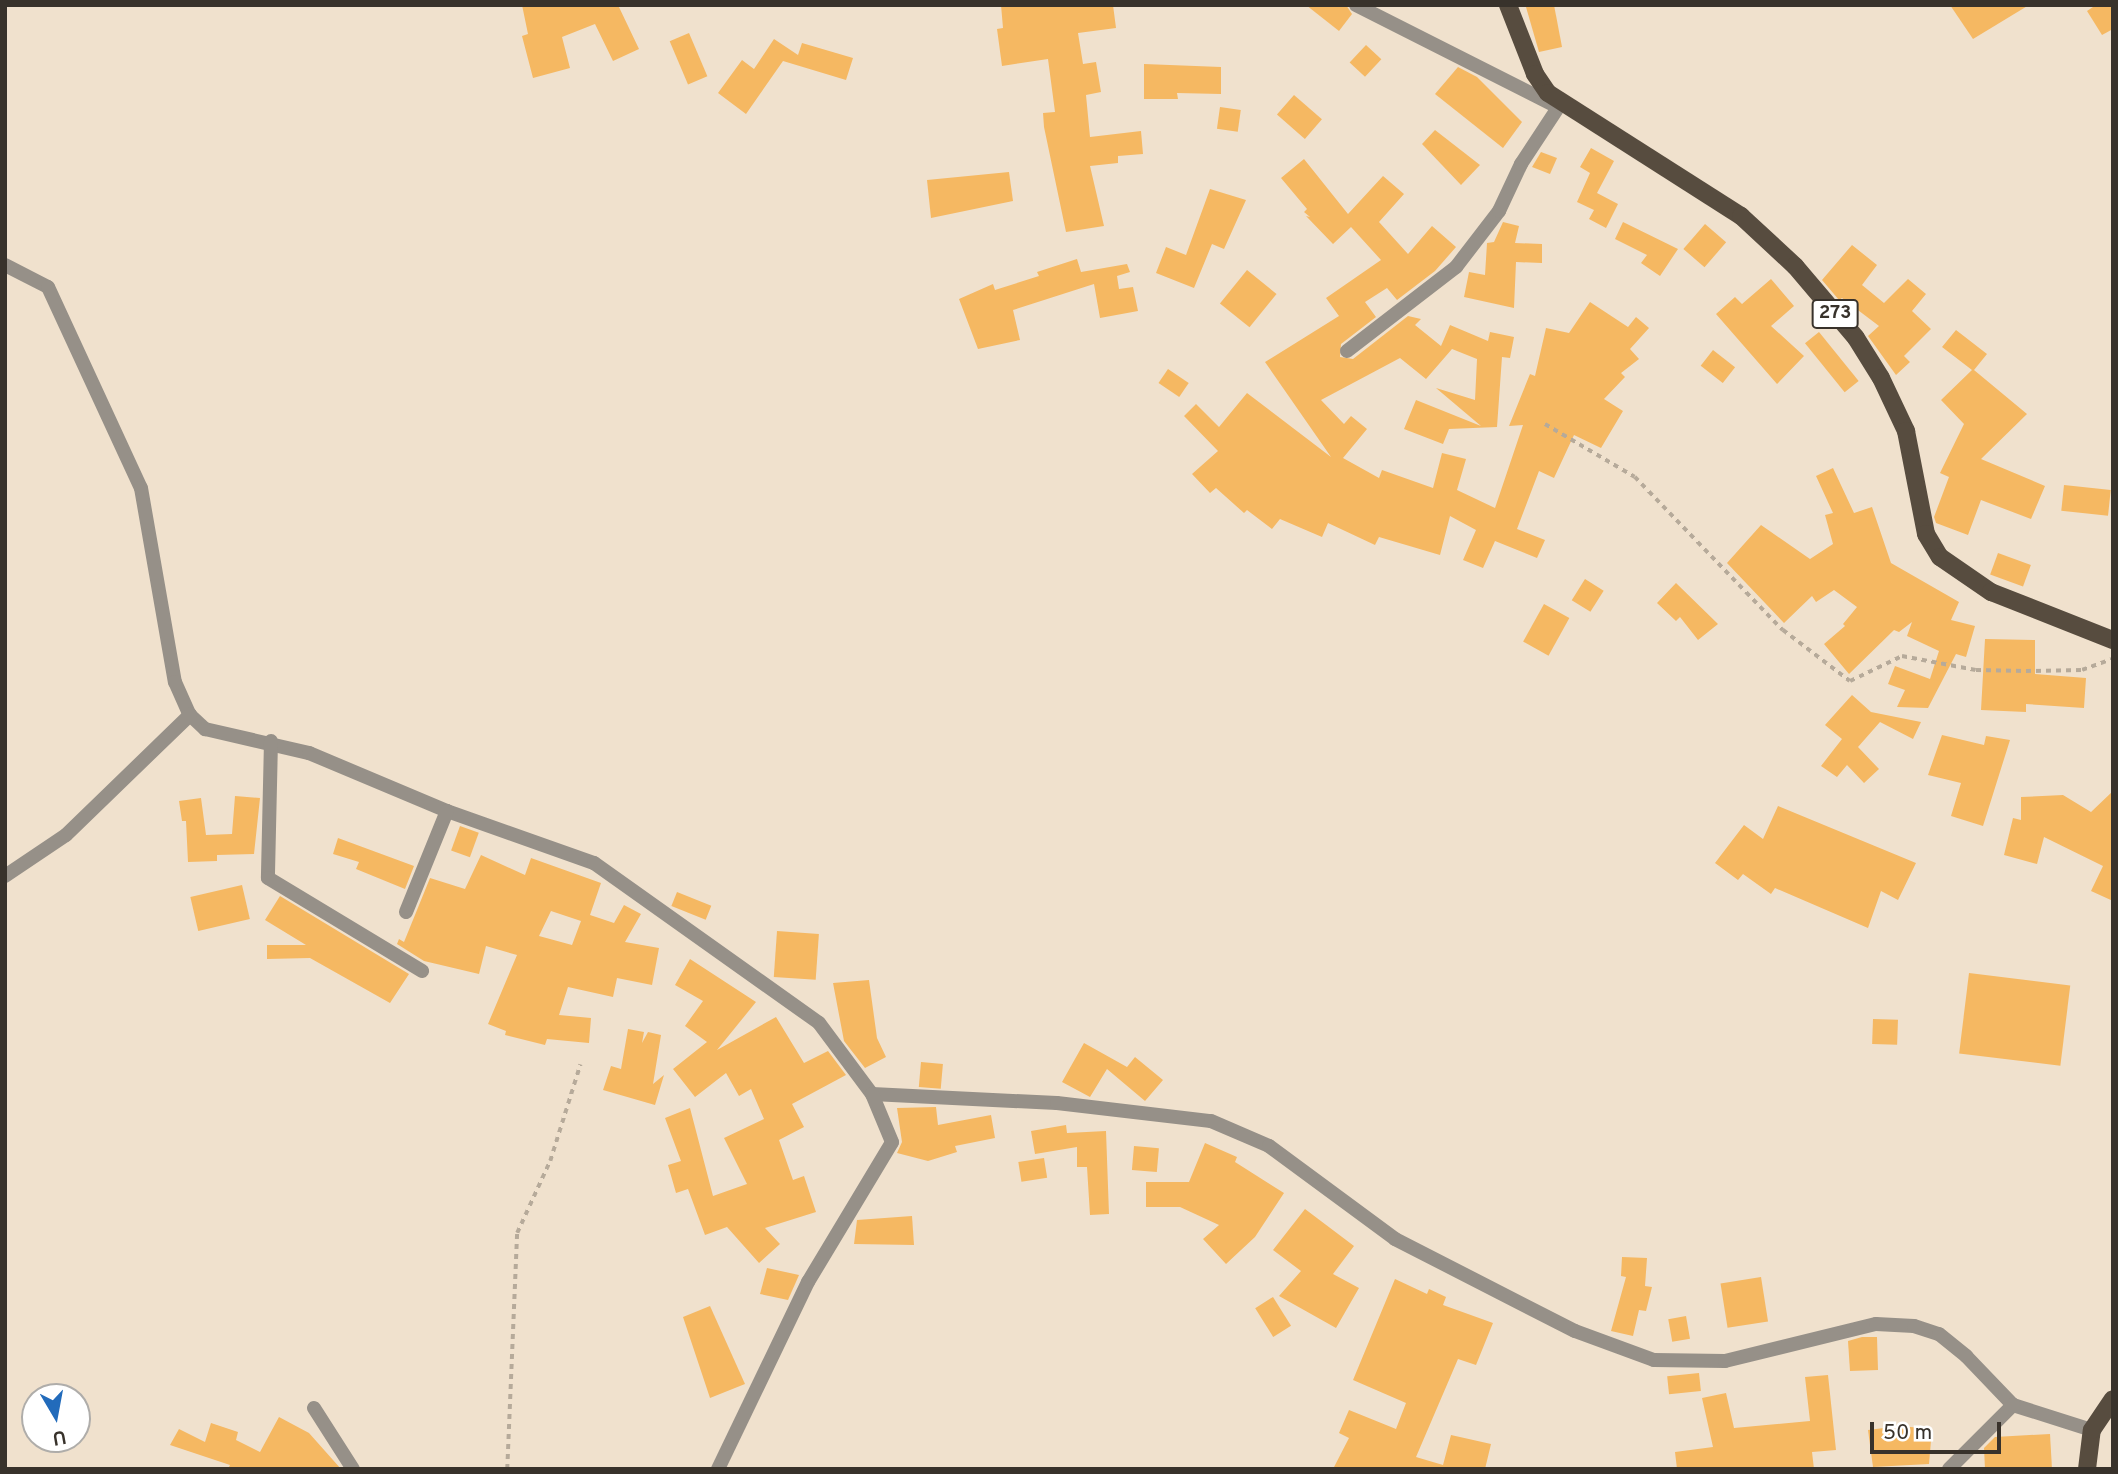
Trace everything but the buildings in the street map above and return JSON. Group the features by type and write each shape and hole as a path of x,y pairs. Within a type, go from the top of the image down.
{"main road":[{"name":"273","path":"1508,5 1535,74 1560,105 1730,208 1810,283 1881,378 1906,431 1926,534 1940,557 1992,592 2113,640"},
{"path":"2087,1469 2092,1430 2113,1399"}],"street":[{"path":"1348,351 1456,267 1499,211 1521,164 1560,105 1356,5"},
{"path":"5,265 28,273 48,287 141,488 174,682 190,715 213,731 271,741 334,762 447,811 555,846 628,885 819,1024 872,1094 892,1142 808,1282 718,1469"},
{"path":"5,876 66,835 190,715"},
{"path":"271,741 268,878 422,971"},
{"path":"406,912 447,811"},
{"path":"872,1094 1057,1102 1210,1121 1269,1146 1395,1239 1575,1331 1654,1360 1725,1361 1876,1324 1914,1326 1939,1334 1957,1348 2013,1405 2092,1430"},
{"path":"1949,1469 2013,1405"},
{"path":"314,1408 353,1469"}],"path":[{"path":"1545,424 1634,477 1783,630 1850,681 1861,680 1902,656 1976,670 2026,671 2082,670 2113,659"},
{"path":"508,1469 517,1234 550,1161 580,1065"}]}
